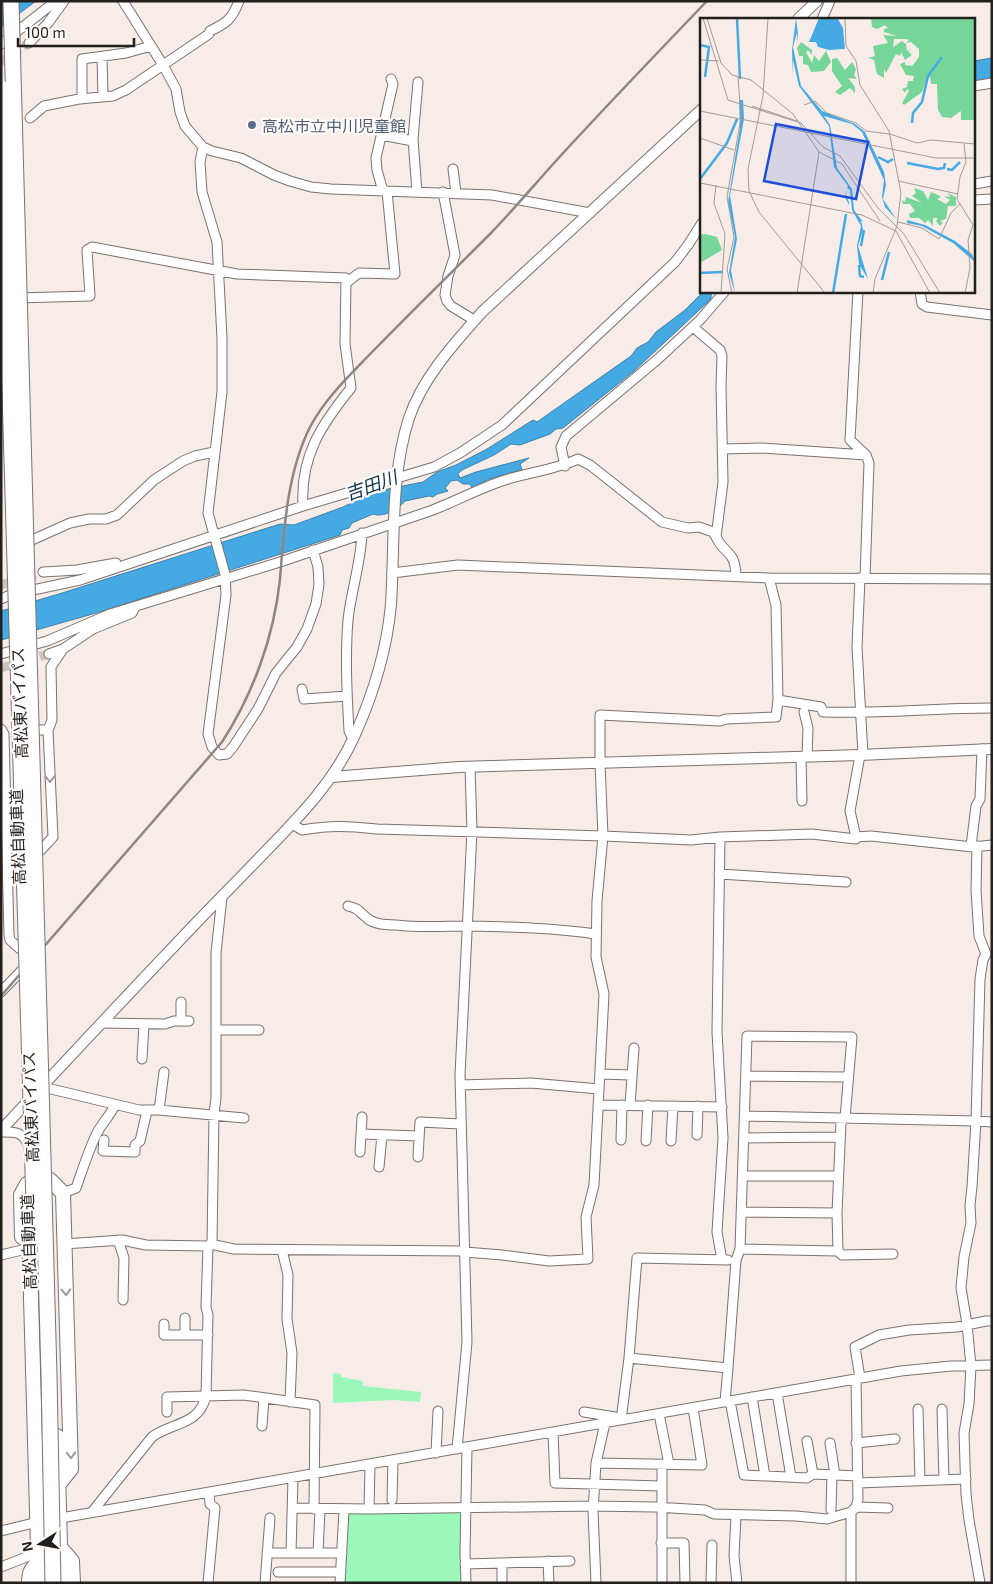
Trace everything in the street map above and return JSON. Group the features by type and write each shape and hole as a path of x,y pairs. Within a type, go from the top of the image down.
{"highway":[{"name":"高松自動車道","path":"11,1 53,1583"},
{"name":"高松東バイパス","path":"17,1 35,641 43,730 41,850 50,1180 61,1330 59,1484 61,1583"},
{"name":"高松自動車道","path":"1,88 30,1094 44,1490 44,1583"},
{"name":"高松東バイパス","path":"1,342 9,649 7,733 21,972 38,1521 34,1559 39,1583"},
{"path":"50,1180 63,1192 64,1244 61,1330"},
{"path":"27,1184 20,1195 27,1481 28,1487 37,1496"},
{"path":"60,1547 72,1561 73,1583"},
{"path":"29,1583 34,1559"}],"street":[{"path":"1,44 18,28 56,1"},
{"path":"29,43 48,23 64,1"},
{"path":"123,1 163,64 176,89 180,112 185,126 203,148 242,158 274,175 311,187 492,195 590,213"},
{"path":"30,118 44,106 113,96 126,90 209,34 210,31 225,24 233,16 239,1"},
{"path":"799,18 817,1"},
{"path":"822,18 830,1"},
{"path":"82,99 82,59 126,53 151,46"},
{"path":"102,56 102,97"},
{"path":"346,282 359,273 395,274 385,191 377,164 381,135 393,84 391,79"},
{"path":"417,192 413,141 418,82"},
{"path":"976,86 992,83"},
{"path":"1,1131 47,1085 100,1023 292,824 332,777 353,739 369,702 377,677 391,607 397,479 401,448 410,415 425,384 450,349 482,312 700,111"},
{"path":"381,135 413,141"},
{"path":"203,148 200,162 202,192 216,242 219,271 222,360 222,392 208,514 225,576 226,595 208,734 212,747 219,755 227,754 234,747 258,709 276,673 307,629 316,604 319,584 318,567 313,550"},
{"path":"453,169 456,193"},
{"path":"976,184 992,181"},
{"path":"443,192 455,255 448,276 445,295 451,306 474,320"},
{"path":"976,200 992,199"},
{"path":"34,594 214,539 303,506 434,467 460,454 502,425 675,262 700,225"},
{"path":"1,299 90,296 87,250 92,247 219,271 264,276 346,278 344,329 347,368 351,388 327,418 311,448 304,476 303,506"},
{"path":"565,466 561,447 566,436 582,420 631,382 693,327 724,292"},
{"path":"858,292 850,440 866,455 869,463 857,647 861,713 861,755 850,811 856,837 871,836 974,846 992,845"},
{"path":"920,292 922,304 927,306 992,315"},
{"path":"693,327 720,350 722,356 723,482 716,537"},
{"path":"723,449 762,448 866,455"},
{"path":"32,540 70,523 89,519 106,519 117,515 154,480 183,461 214,452"},
{"path":"9,649 225,576 313,550 395,520 452,503 494,484 565,466 578,459 590,465 662,522 688,528 699,527 713,532 720,544 733,556 736,562 736,576"},
{"path":"353,739 349,731 348,621 362,533"},
{"path":"43,572 77,570 149,558"},
{"path":"392,573 458,565 768,578 992,579"},
{"path":"64,1244 118,1240 146,1245 209,1245 234,1249 465,1252 549,1261 588,1260 586,1217 594,1186 604,994 596,957 603,836 600,715 720,721 726,719 776,717 778,700 776,605 768,578"},
{"path":"49,654 63,649 93,629 132,612 136,606"},
{"path":"43,730 52,720 51,667 63,649"},
{"path":"302,689 304,699 348,696"},
{"path":"778,700 821,706 823,712 861,713 896,710 919,712 992,708"},
{"path":"802,801 804,757 808,728 804,712"},
{"path":"7,733 5,894 9,935 12,943 20,948"},
{"path":"332,777 470,767 804,757 987,749 980,799 976,806 974,846 978,936 989,954 983,960 980,979 976,1121 970,1205 971,1223 964,1257 961,1288 971,1366 969,1404 964,1433 966,1479 969,1520 980,1583"},
{"path":"458,1449 467,1342 460,1084 472,832 470,767"},
{"path":"292,824 302,830 327,825 343,825 377,829 691,840 720,837 812,834 856,840"},
{"path":"720,837 717,1032 723,1138 717,1232 722,1260"},
{"path":"719,874 846,882"},
{"path":"92,1512 152,1437 158,1432 189,1421 203,1407 206,1396 208,1315 206,1307 209,1245 212,1243 214,1114 216,1098 216,954 222,897"},
{"path":"348,906 360,910 372,921 396,926 435,928 468,926 571,930 596,934"},
{"path":"1,992 21,972"},
{"path":"100,1023 165,1024 185,1021 181,1002"},
{"path":"142,1059 144,1024"},
{"path":"216,1030 258,1030"},
{"path":"838,1251 837,1213 840,1137 841,1122 845,1118 852,1038 747,1036 740,1249 736,1260 728,1368 728,1401 744,1475 807,1478 813,1474 858,1479 966,1479"},
{"path":"621,1140 632,1075 634,1048"},
{"path":"159,1110 164,1072"},
{"path":"600,1074 632,1075"},
{"path":"746,1076 848,1077"},
{"path":"460,1084 531,1083 599,1089"},
{"path":"47,1085 115,1105 147,1111 159,1110 244,1118"},
{"path":"598,1104 722,1107"},
{"path":"63,1192 76,1188 96,1134 103,1122 111,1115 115,1105"},
{"path":"646,1140 648,1106"},
{"path":"671,1141 673,1106"},
{"path":"697,1135 698,1106"},
{"path":"104,1140 103,1150 135,1152 136,1145 140,1141 147,1111"},
{"path":"745,1116 992,1122"},
{"path":"360,1152 362,1117"},
{"path":"418,1157 420,1122 461,1124"},
{"path":"1,1131 19,1133 24,1136 26,1141"},
{"path":"361,1134 419,1136"},
{"path":"379,1167 382,1135"},
{"path":"744,1138 840,1137"},
{"path":"743,1176 838,1176"},
{"path":"742,1212 837,1213"},
{"path":"118,1240 124,1258 123,1300"},
{"path":"740,1249 838,1251 842,1255 893,1254"},
{"path":"1,1255 22,1250"},
{"path":"282,1250 288,1275 287,1319 292,1353 290,1402"},
{"path":"621,1420 629,1358 637,1258 736,1260"},
{"path":"185,1318 185,1335"},
{"path":"851,1583 854,1510 858,1499 856,1443 858,1378 855,1348 879,1335 909,1330 957,1327 992,1321"},
{"path":"164,1324 164,1335 208,1335"},
{"path":"629,1358 728,1368"},
{"path":"1,1531 38,1521 314,1475 858,1378 901,1371 992,1365"},
{"path":"167,1412 166,1393 206,1396 236,1395 315,1405 314,1475 318,1553"},
{"path":"777,1393 791,1477"},
{"path":"752,1397 765,1476"},
{"path":"262,1426 264,1398"},
{"path":"596,1463 702,1464 693,1408"},
{"path":"918,1408 920,1480"},
{"path":"942,1409 944,1480"},
{"path":"436,1453 438,1411"},
{"path":"584,1412 615,1417 621,1420"},
{"path":"659,1414 665,1464 662,1486 662,1583"},
{"path":"596,1583 593,1506 596,1463 605,1423"},
{"path":"553,1432 555,1483 662,1486"},
{"path":"856,1443 894,1439"},
{"path":"806,1441 813,1474"},
{"path":"830,1443 834,1475 831,1510"},
{"path":"466,1583 465,1509 467,1448"},
{"path":"392,1500 393,1461"},
{"path":"369,1510 370,1465"},
{"path":"291,1553 293,1478"},
{"path":"208,1583 215,1508 210,1504 209,1493"},
{"path":"293,1508 369,1510 593,1506 662,1507 705,1510 714,1514 736,1516 796,1516 827,1519 854,1510 888,1508"},
{"path":"340,1583 344,1510"},
{"path":"736,1516 734,1556 737,1583"},
{"path":"265,1583 270,1518"},
{"path":"661,1543 684,1543 685,1583"},
{"path":"711,1583 712,1545"},
{"path":"267,1553 342,1553"},
{"path":"1,1568 34,1559"},
{"path":"465,1564 570,1561"},
{"path":"548,1562 549,1583"},
{"path":"502,1563 502,1583"},
{"path":"278,1572 341,1572"}],"green space":[{"path":"333,1373 341,1374 341,1377 363,1381 363,1386 421,1392 420,1402 394,1400 333,1403"},
{"path":"462,1509 460,1557 462,1583 342,1583 346,1510"}],"water":[{"path":"1,1 36,1 1,27"},
{"path":"992,58 992,80 976,83 976,61"},
{"path":"703,292 713,292 711,299 634,371 563,428 556,429 550,434 520,445 511,444 494,455 462,470 458,474 460,478 529,458 520,464 522,470 489,479 472,488 470,484 463,484 457,480 451,481 445,488 448,491 433,497 429,496 405,501 395,510 386,514 373,514 352,523 349,528 342,530 340,535 96,613 1,640 1,611 280,524 294,525 388,489 423,482 437,472 456,465 487,449 533,420 537,422 631,356 637,348 648,342 656,332 685,310"}],"tunnel":[{"path":"1,62 29,43"},
{"path":"1,585 43,572"},
{"path":"1,668 49,654"}],"railway":[{"path":"1,996 222,742 233,724 252,685 273,622 291,482 302,445 316,416 339,386 491,233 582,132 707,1"}],"place":[{"name":"高松市立中川児童館","path":"252,125"}],"water label":[{"name":"吉田川","path":"371,485"}]}
